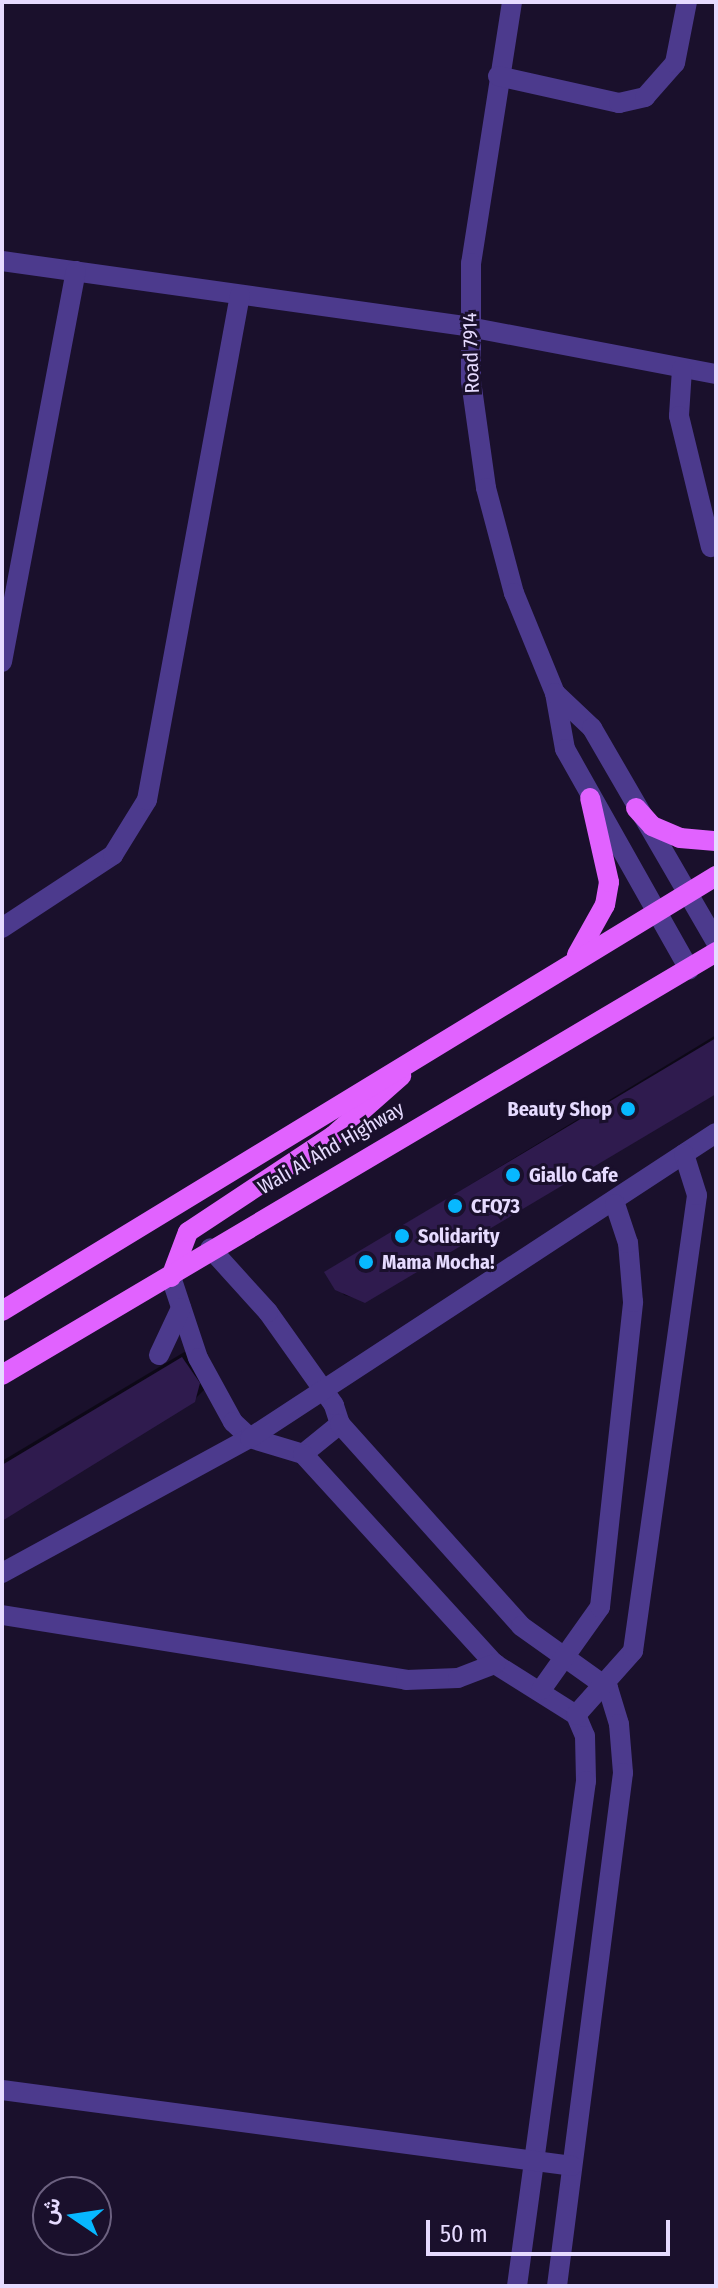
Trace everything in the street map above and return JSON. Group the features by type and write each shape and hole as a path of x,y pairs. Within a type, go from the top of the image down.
{"main road":[{"path":"574,960 600,918 609,882 590,798"},
{"path":"636,808 652,826 680,838 716,841"},
{"path":"686,894 716,876"},
{"name":"Wali Al Ahd Highway","path":"2,1311 686,894"},
{"name":"Wali Al Ahd Highway","path":"2,1375 171,1277 210,1248 716,952"},
{"path":"171,1277 188,1232 333,1136 423,1053"}],"street":[{"name":"Road 7914","path":"512,2 478,198 469,327 492,515 555,693 559,735 590,798 689,969"},
{"path":"498,76 619,103 645,97 675,63 687,2"},
{"path":"2,261 469,327 716,374"},
{"path":"2,662 76,271"},
{"path":"2,928 113,855 147,800 240,295"},
{"path":"682,369 679,416 711,547"},
{"path":"555,693 585,717 716,942"},
{"path":"2,1573 250,1438 615,1204 716,1133"},
{"path":"576,1715 608,1688 633,1651 697,1195 684,1154"},
{"path":"541,1690 600,1607 633,1302 628,1243 615,1204"},
{"path":"210,1248 324,1388 340,1424 521,1626 608,1688 623,1773 557,2286"},
{"path":"171,1277 219,1404 250,1438 303,1454 495,1664 541,1690 576,1715 586,1781 517,2286"},
{"path":"159,1355 181,1308"},
{"path":"303,1454 340,1424"},
{"path":"2,1615 406,1680 458,1678 495,1664"},
{"path":"2,2090 572,2166"}],"building":[{"path":"716,1038 716,1094 365,1303 335,1290 324,1272"},
{"path":"182,1357 200,1383 195,1402 2,1521 2,1465"}],"place":[{"name":"Beauty Shop","path":"628,1109"},
{"name":"Giallo Cafe","path":"513,1175"},
{"name":"CFQ73","path":"455,1206"},
{"name":"Solidarity","path":"402,1236"},
{"name":"Mama Mocha!","path":"366,1262"}]}
